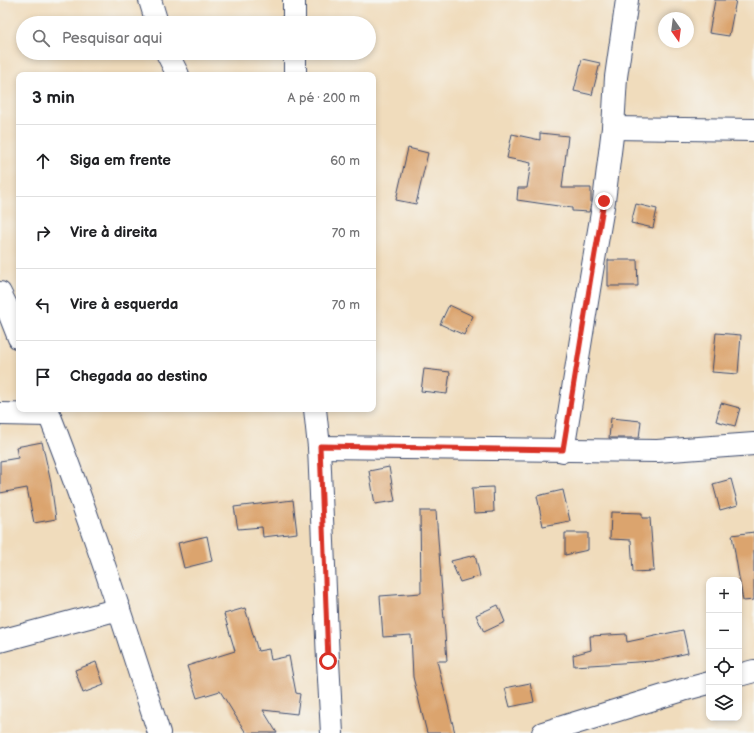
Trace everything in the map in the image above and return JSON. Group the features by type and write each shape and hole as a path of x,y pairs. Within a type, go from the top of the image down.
{"street":[{"path":"150,0 155,16"},
{"path":"294,0 294,16"},
{"path":"563,450 604,201 613,128 616,77 627,0"},
{"path":"170,60 176,72"},
{"path":"295,60 295,72"},
{"path":"613,128 754,130"},
{"path":"0,293 16,330"},
{"path":"0,414 48,412 119,609 159,733"},
{"path":"316,412 320,446 332,733"},
{"path":"320,446 657,451 754,444"},
{"path":"0,641 119,609"},
{"path":"742,674 754,671"},
{"path":"543,733 706,684"}],"building":[{"path":"715,0 736,0 729,36 709,33"},
{"path":"582,59 600,63 592,95 574,91"},
{"path":"540,133 568,136 562,188 591,188 591,204 589,212 572,211 572,208 517,200 518,188 527,188 531,163 507,158 512,134 540,140"},
{"path":"408,148 428,153 416,204 396,200"},
{"path":"636,204 657,209 653,228 631,223"},
{"path":"608,260 637,260 638,286 608,286"},
{"path":"449,305 473,316 464,335 440,324"},
{"path":"716,333 741,335 738,374 712,372"},
{"path":"424,369 450,372 447,394 421,391"},
{"path":"721,403 740,408 735,426 716,421"},
{"path":"611,418 641,421 639,438 609,438"},
{"path":"42,442 51,483 56,519 34,523 27,488 0,493 0,461 18,458 16,447"},
{"path":"389,467 395,501 375,504 369,471"},
{"path":"731,479 738,505 720,510 713,484"},
{"path":"493,487 494,512 474,513 472,488"},
{"path":"563,490 570,521 543,526 537,496"},
{"path":"293,500 297,533 263,537 262,527 238,529 234,507"},
{"path":"420,511 436,511 447,661 437,661 455,733 427,733 413,677 411,635 383,637 380,596 421,593"},
{"path":"611,512 642,513 642,518 650,518 654,571 633,572 631,540 610,539"},
{"path":"754,532 754,600 743,601 742,577 739,577 732,535"},
{"path":"565,533 588,533 588,550 565,555"},
{"path":"207,536 212,561 184,568 178,543"},
{"path":"475,555 480,576 460,582 451,561"},
{"path":"498,605 505,622 484,632 476,615"},
{"path":"245,608 258,651 269,649 271,660 289,656 296,693 300,694 297,714 263,710 277,733 246,733 220,691 197,698 187,666 235,651 224,614"},
{"path":"683,630 688,653 653,661 574,666 573,655 591,650 590,636 626,634 627,642"},
{"path":"96,662 104,685 83,693 75,670"},
{"path":"530,683 534,702 510,707 505,688"}],"route":[{"path":"328,661 320,446 563,450 604,201"}]}
